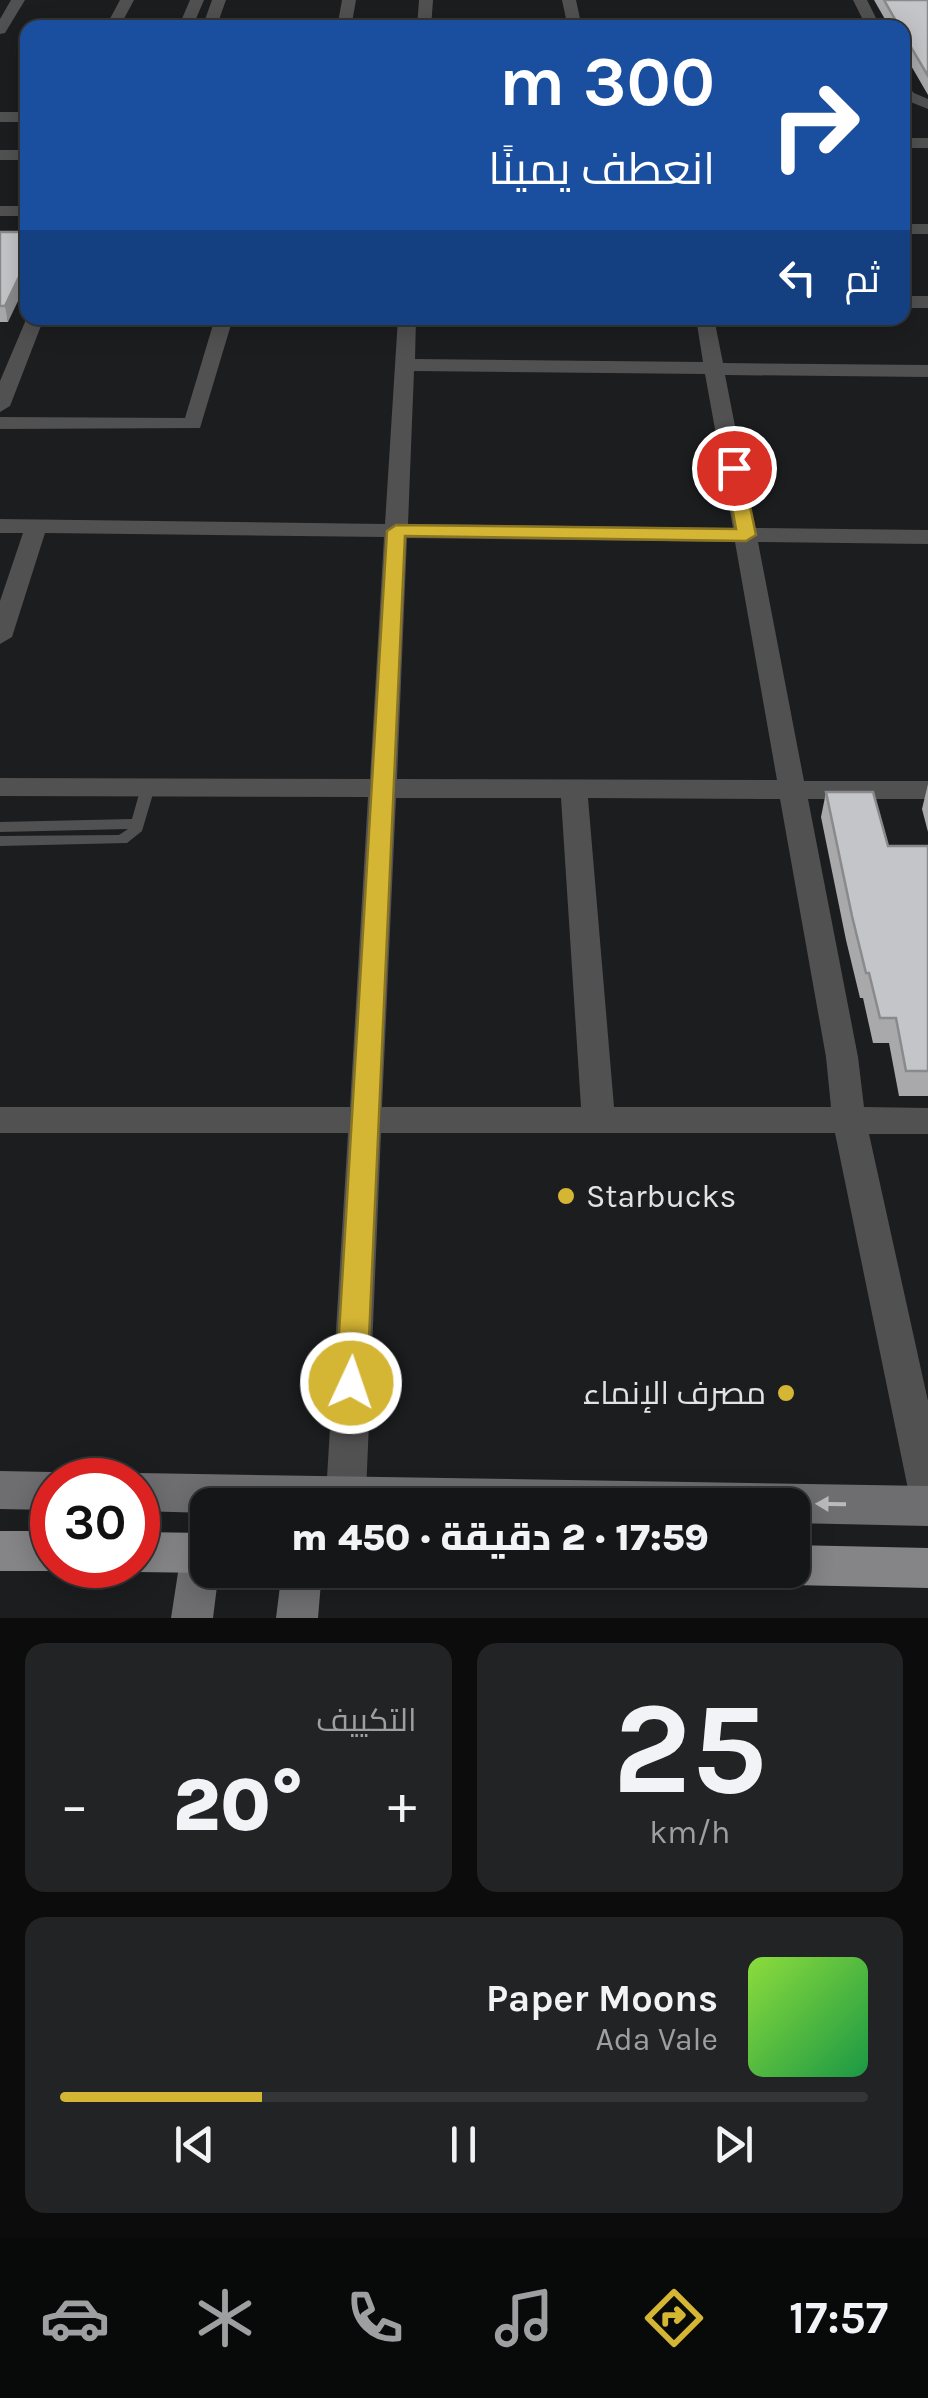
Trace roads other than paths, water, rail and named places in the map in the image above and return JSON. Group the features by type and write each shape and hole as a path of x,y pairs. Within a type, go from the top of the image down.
{"main road":[{"path":"0,1490 30,1491"},
{"path":"160,1492 190,1492"},
{"path":"810,1504 928,1506"},
{"path":"0,1551 30,1552"},
{"path":"160,1552 190,1553"},
{"path":"810,1565 928,1568"},
{"path":"192,1618 198,1588"},
{"path":"297,1618 300,1588"}],"street":[{"path":"5,33 18,0"},
{"path":"0,406 32,325"},
{"path":"0,423 193,424 222,325"},
{"path":"346,1488 407,325"},
{"path":"706,325 842,1056 849,1120 928,1489"},
{"path":"405,365 928,371"},
{"path":"0,526 928,537"},
{"path":"0,638 36,527"},
{"path":"0,787 928,790"},
{"path":"574,789 600,1122"},
{"path":"0,1120 928,1120"}],"lane":[{"path":"0,840 122,840 131,836 137,824 148,788"},
{"path":"0,827 137,824"}],"place":[{"name":"Starbucks","path":"566,1196"},
{"name":"مصرف الإنماء","path":"786,1393"}]}
